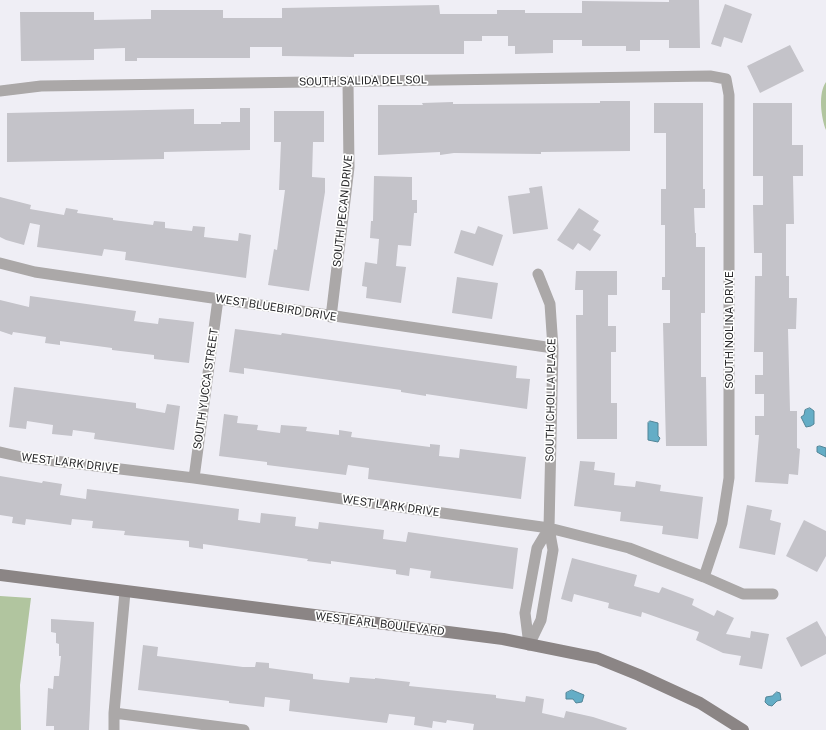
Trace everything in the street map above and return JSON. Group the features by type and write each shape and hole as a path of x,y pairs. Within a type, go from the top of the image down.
{"street":[{"name":"SOUTH SALIDA DEL SOL","path":"0,91 41,86 710,76 726,79"},
{"name":"SOUTH NOLINA DRIVE","path":"704,577 722,523 730,478 729,95 726,79"},
{"name":"SOUTH PECAN DRIVE","path":"331,317 349,167 348,82"},
{"name":"WEST BLUEBIRD DRIVE","path":"0,263 35,272 331,317 553,348"},
{"name":"SOUTH CHOLLA PLACE","path":"529,645 541,620 553,550 549,528 553,348 550,304 538,274"},
{"name":"SOUTH YUCCA STREET","path":"194,478 218,299"},
{"name":"WEST LARK DRIVE","path":"0,452 22,457 194,478 549,528 629,548 743,594 773,594"},
{"name":"SOUTH CHOLLA PLACE","path":"529,645 525,613 538,548 549,528"},
{"name":"WEST EARL BOULEVARD","path":"0,575 503,639 556,649 604,661 700,703 737,729"},
{"path":"114,730 114,713 125,592"},
{"path":"114,713 244,730"}],"green space":[{"path":"826,82 826,130 823,119 821,99 823,87"},
{"path":"0,596 31,598 20,685 21,730 0,730"}],"water":[{"path":"810,408 814,411 814,424 806,427 801,417 804,415 805,410"},
{"path":"650,421 658,423 658,436 660,438 658,442 648,440 648,423"},
{"path":"820,446 826,448 826,457 817,452 817,447"},
{"path":"572,690 584,695 582,702 576,703 573,699 566,699 566,693"},
{"path":"777,692 780,693 781,700 777,701 772,706 768,705 765,702 766,697 772,696"}],"building":[{"path":"669,0 699,0 700,48 669,48 669,40 640,40 640,51 626,51 626,46 582,46 582,40 553,40 553,53 515,54 515,46 508,46 508,36 482,36 482,41 464,41 464,54 354,54 354,57 282,56 282,47 250,47 250,58 137,58 137,61 125,61 125,48 94,49 94,60 21,61 20,12 94,12 94,20 151,19 151,10 223,10 223,18 282,18 282,8 439,5 440,14 497,14 497,10 525,10 525,13 582,13 582,1 669,2"},
{"path":"725,4 752,14 742,43 724,37 721,47 711,44"},
{"path":"790,45 804,71 760,93 747,66"},
{"path":"600,101 630,101 630,151 541,152 541,154 454,153 440,155 440,152 378,155 378,105 423,105 422,103 453,102 453,104 600,103"},
{"path":"654,103 703,103 703,189 705,189 705,208 694,208 696,247 705,247 705,313 701,313 701,377 706,377 707,446 666,446 663,323 670,323 670,290 662,290 662,277 665,277 665,225 661,225 661,189 666,189 666,133 654,133"},
{"path":"753,103 792,103 792,145 803,145 803,176 793,176 794,224 786,224 786,276 789,276 789,298 797,298 796,329 788,329 790,411 797,411 797,448 800,449 798,475 789,474 788,484 755,482 759,435 755,435 755,416 764,416 764,394 755,394 755,375 763,375 763,352 754,352 755,276 762,276 762,253 754,253 753,205 763,205 763,176 753,176"},
{"path":"240,108 250,108 250,150 164,152 164,159 7,162 7,113 194,109 194,124 221,124 221,122 240,122"},
{"path":"274,111 324,111 324,142 313,142 312,177 325,178 325,192 309,291 268,285 274,249 277,250 285,190 279,190 281,142 274,142"},
{"path":"374,176 412,177 412,200 417,200 417,213 414,213 411,246 398,245 396,266 406,267 401,303 366,298 367,287 362,286 365,262 377,264 379,239 370,238 371,221 373,221"},
{"path":"542,186 548,229 513,234 508,196 530,193 529,188"},
{"path":"0,197 31,205 30,209 64,215 66,208 78,210 77,213 113,218 113,220 153,225 154,221 165,222 165,228 192,231 193,226 205,227 204,237 238,241 239,233 251,235 246,278 125,260 126,252 104,249 102,256 37,247 40,225 30,223 24,245 6,240 0,237"},
{"path":"579,208 599,221 593,230 601,235 590,251 578,243 573,250 557,240"},
{"path":"478,226 503,235 493,266 454,253 461,230 475,234"},
{"path":"576,271 617,271 617,295 608,295 608,326 616,326 616,352 611,352 611,403 617,403 617,439 577,439 576,315 583,315 583,290 575,290"},
{"path":"457,277 498,283 492,319 452,313"},
{"path":"30,296 136,311 134,321 158,324 159,318 194,322 189,363 154,359 154,355 112,350 112,348 60,341 60,345 45,343 46,337 13,332 12,335 0,331 0,300 29,307"},
{"path":"235,329 281,335 282,333 517,366 516,378 530,379 527,409 426,394 426,396 401,392 401,390 244,368 244,374 229,372"},
{"path":"14,387 136,403 136,408 165,413 167,404 180,406 174,450 94,439 95,433 73,430 72,436 52,434 53,425 27,421 26,429 9,427"},
{"path":"224,414 238,416 237,423 258,425 257,430 280,433 281,425 307,427 306,431 339,435 339,430 352,432 351,437 430,447 430,444 440,445 439,456 459,458 460,449 526,457 521,499 368,479 369,468 348,465 346,475 267,465 267,462 219,456"},
{"path":"580,461 595,462 594,470 615,473 614,485 635,487 636,481 661,485 660,491 703,497 698,539 662,534 663,526 620,521 621,512 574,506"},
{"path":"0,476 42,483 43,481 62,484 60,495 86,499 87,489 239,509 238,520 260,523 261,513 296,517 295,526 318,529 319,522 384,530 383,539 406,542 408,532 518,548 513,589 430,578 431,571 410,568 409,576 396,574 396,570 331,561 331,564 307,561 308,559 203,544 203,549 189,547 189,541 124,535 125,531 92,528 93,521 72,519 71,525 26,519 25,525 12,523 13,517 0,515"},
{"path":"747,505 772,510 770,520 781,523 775,555 739,548"},
{"path":"804,520 826,531 826,556 817,572 786,556"},
{"path":"572,558 637,575 634,586 659,593 662,587 694,599 692,605 714,616 717,610 734,618 726,634 750,638 751,631 769,634 762,669 739,665 741,656 723,653 696,640 699,632 642,612 641,617 608,608 609,603 574,594 572,602 561,599"},
{"path":"51,619 94,622 89,730 54,730 54,726 46,726 48,688 53,689 54,676 59,676 61,656 59,656 59,644 56,643 56,633 51,632"},
{"path":"817,621 826,637 826,654 801,667 786,638"},
{"path":"143,645 158,647 157,656 243,667 255,667 256,662 269,663 269,668 313,674 313,679 349,683 350,677 375,678 410,682 409,686 496,695 496,698 525,702 526,696 544,699 542,713 564,718 566,711 593,717 627,728 626,730 473,730 474,724 447,720 446,723 433,721 432,728 414,725 415,717 389,714 387,723 289,711 290,700 265,697 264,707 229,703 229,701 138,690"}]}
